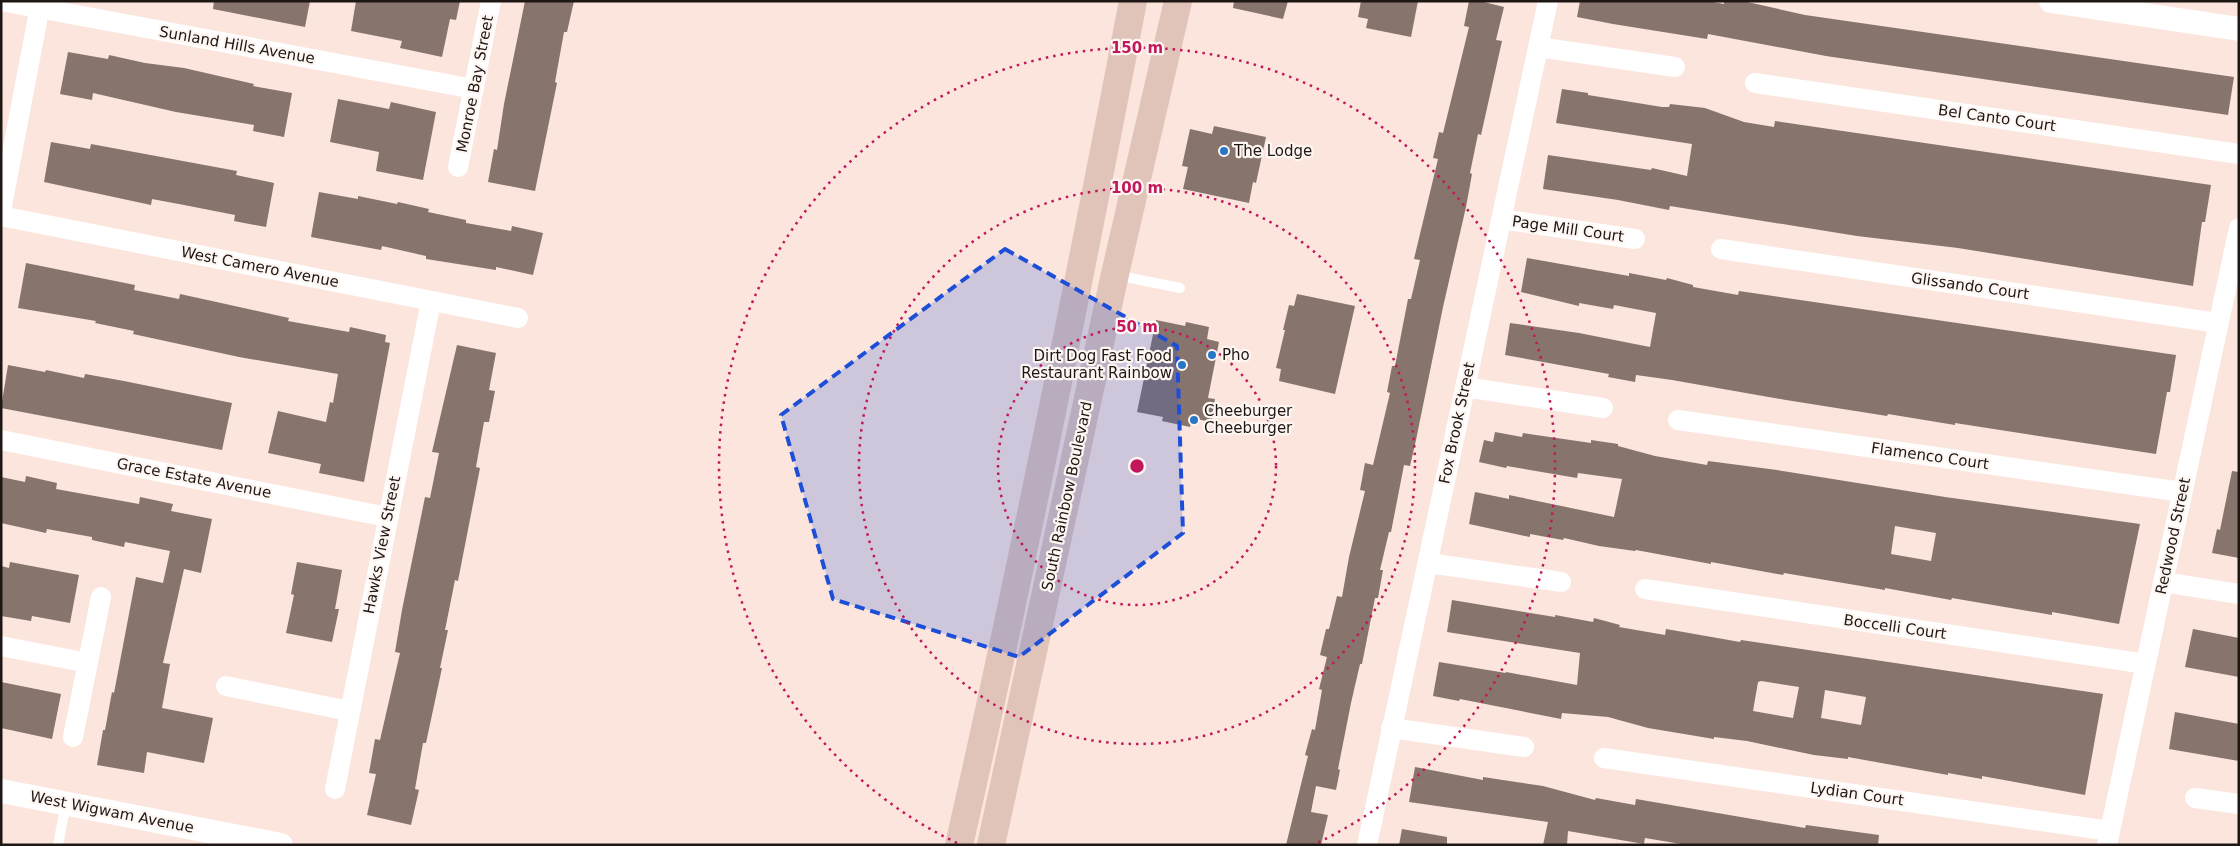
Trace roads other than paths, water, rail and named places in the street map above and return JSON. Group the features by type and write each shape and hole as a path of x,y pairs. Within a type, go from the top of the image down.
{"main road":[{"path":"959,845 1045,442 1133,1"},
{"path":"1164,1 1167,49"},
{"name":"South Rainbow Boulevard","path":"991,845 1178,1"},
{"path":"1085,414 1075,394 1073,373 1082,326 1088,233"},
{"path":"1045,442 1054,455 1041,525 1045,598"}],"street":[{"name":"Sunland Hills Avenue","path":"1,1 40,5 474,89"},
{"name":"Monroe Bay Street","path":"458,167 491,1"},
{"name":"Fox Brook Street","path":"1367,845 1548,1"},
{"path":"2051,1 2239,29"},
{"path":"1,211 40,5"},
{"path":"1538,47 1675,67"},
{"name":"Bel Canto Court","path":"1755,83 2239,154"},
{"name":"West Camero Avenue","path":"1,216 518,318"},
{"name":"Page Mill Court","path":"1501,219 1634,239"},
{"name":"Redwood Street","path":"2109,838 2239,228"},
{"name":"Glissando Court","path":"1722,249 2218,322"},
{"name":"Hawks View Street","path":"335,789 431,301"},
{"path":"1465,387 1603,408"},
{"name":"Flamenco Court","path":"1678,420 2182,492"},
{"name":"Grace Estate Avenue","path":"1,440 387,517"},
{"path":"1428,562 1561,582"},
{"path":"2163,582 2239,594"},
{"name":"Boccelli Court","path":"1644,589 2146,664"},
{"path":"73,737 101,597"},
{"path":"1,646 88,663"},
{"path":"226,686 349,711"},
{"path":"1391,728 1524,747"},
{"name":"Lydian Court","path":"1604,758 2109,838"},
{"name":"West Wigwam Avenue","path":"1,791 220,839 281,845"},
{"path":"2195,798 2239,804"}],"lane":[{"path":"1116,274 1180,288"},
{"path":"58,845 66,804"}],"place":[{"name":"The Lodge","path":"1224,151"},
{"name":"Pho","path":"1212,355"},
{"name":"Dirt Dog Fast Food Restaurant Rainbow","path":"1182,365"},
{"name":"Cheeburger Cheeburger","path":"1194,420"}]}
